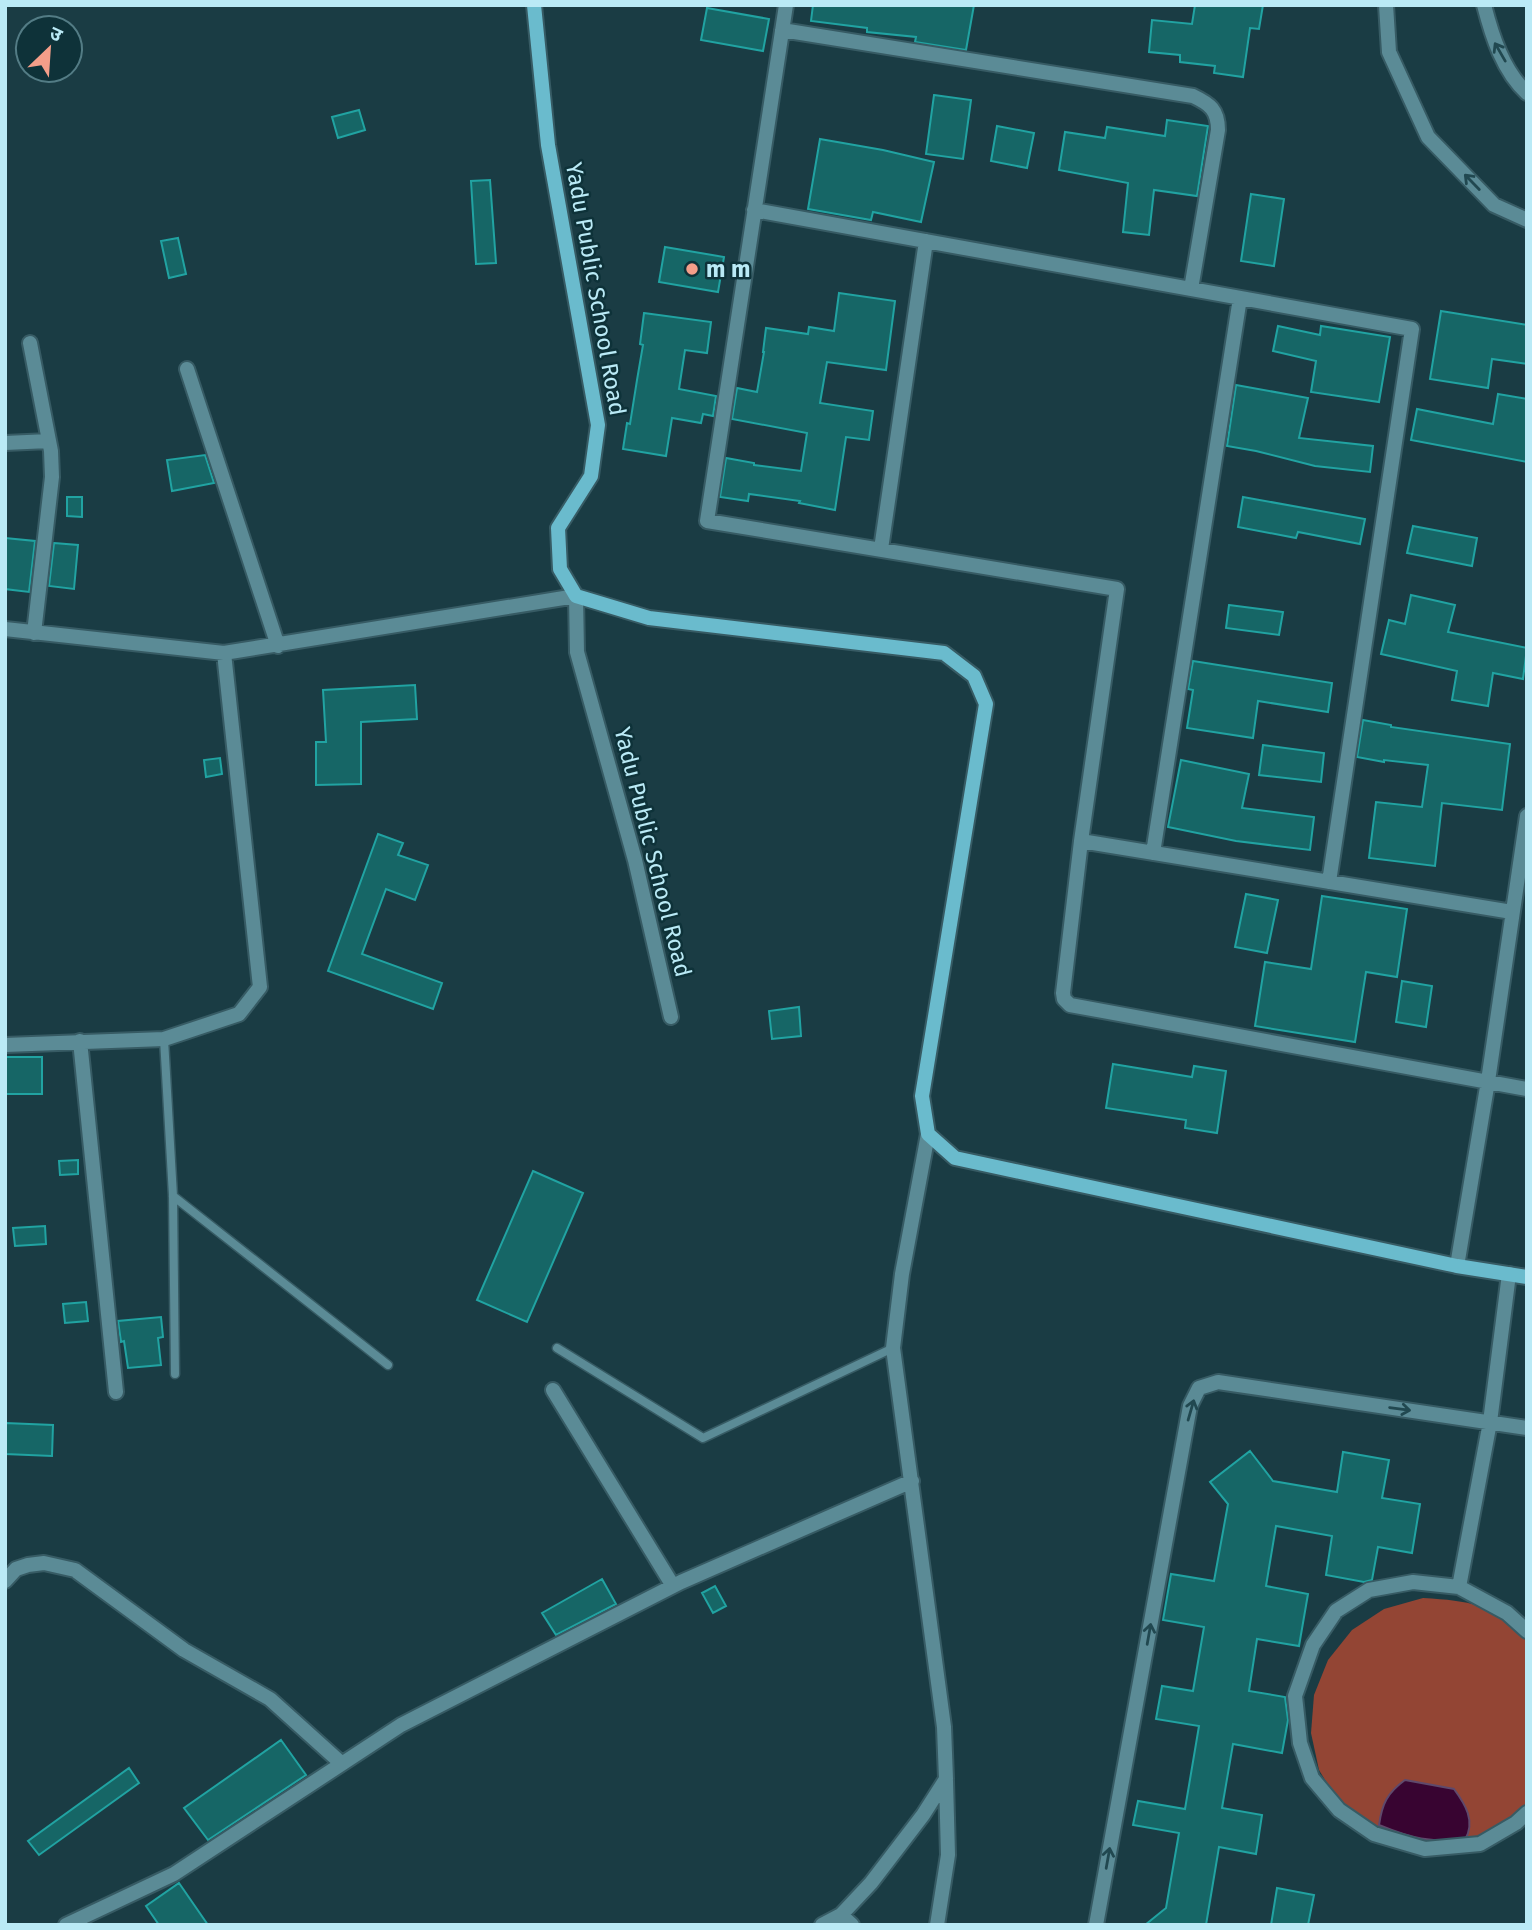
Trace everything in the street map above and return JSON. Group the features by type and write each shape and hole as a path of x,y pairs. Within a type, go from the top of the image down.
{"street":[{"name":"Yadu Public School Road","path":"534,5 548,145 598,425 591,476 558,528 560,569 576,596 577,652 635,860 671,1017"},
{"path":"786,5 707,521 1117,589 1080,841 1063,993 1064,999 1070,1005 1527,1089"},
{"path":"1386,5 1389,52 1428,138 1494,205 1527,220"},
{"path":"1484,5 1494,41 1519,86 1527,93"},
{"path":"782,30 1193,96 1209,104 1218,116 1218,130 1191,289"},
{"path":"754,209 1412,329 1329,882"},
{"path":"881,550 926,241"},
{"path":"1153,853 1240,298"},
{"path":"30,344 49,441 52,477 34,633"},
{"path":"187,369 278,646"},
{"path":"5,443 49,441"},
{"path":"5,629 224,653 576,596 649,618 944,653 974,676 986,704 922,1096 928,1134 902,1274 893,1348 944,1727 948,1855 937,1925"},
{"path":"5,1045 164,1039 239,1014 260,987 224,653"},
{"path":"1457,1266 1488,1081 1527,816"},
{"path":"1080,841 1512,912"},
{"path":"80,1041 116,1392"},
{"path":"928,1134 955,1158 1457,1266 1527,1277"},
{"path":"1459,1587 1490,1422 1509,1275"},
{"path":"1096,1925 1190,1406 1199,1388 1218,1382 1527,1428"},
{"path":"553,1390 673,1586"},
{"path":"66,1925 174,1874 401,1725 673,1586 912,1481"},
{"path":"5,1581 16,1569 28,1565 44,1563 75,1570 184,1650 270,1699 341,1763"},
{"path":"1527,1632 1507,1613 1459,1587 1413,1582 1369,1590 1336,1611 1313,1645 1295,1696 1300,1743 1312,1778 1339,1810 1374,1834 1424,1849 1480,1844 1516,1823 1527,1813"},
{"path":"822,1925 847,1920 946,1779"}],"lane":[{"path":"164,1039 173,1196 175,1374"},
{"path":"173,1196 388,1365"},
{"path":"557,1348 703,1438 893,1348"}],"shaded area":[{"path":"1423,1598 1479,1606 1502,1617 1527,1636 1527,1812 1478,1844 1402,1845 1339,1803 1319,1770 1311,1733 1314,1695 1328,1660 1352,1630 1384,1609"},
{"path":"1405,1780 1454,1789 1469,1819 1465,1840 1421,1839 1379,1825 1386,1800"}],"building":[{"path":"813,5 974,5 966,50 915,42 916,37 867,32 867,28 811,21"},
{"path":"1195,5 1263,5 1259,29 1250,28 1243,77 1214,73 1215,66 1180,62 1180,55 1149,52 1152,20 1192,24"},
{"path":"707,8 769,19 763,51 701,40"},
{"path":"934,95 971,100 963,159 926,154"},
{"path":"359,110 365,130 338,138 332,117"},
{"path":"1167,120 1208,126 1197,196 1154,190 1149,235 1123,232 1128,183 1059,170 1065,132 1105,138 1107,127 1165,136"},
{"path":"997,126 1034,133 1027,168 991,161"},
{"path":"820,139 934,162 921,222 873,212 871,220 808,209"},
{"path":"490,180 496,263 476,264 471,181"},
{"path":"1251,194 1284,199 1274,266 1241,261"},
{"path":"178,238 186,274 169,278 161,241"},
{"name":"m m","path":"665,247 724,257 718,292 659,282"},
{"path":"839,293 895,301 886,370 827,362 820,403 873,411 869,440 846,437 835,510 799,503 800,501 749,494 748,501 720,497 726,458 754,465 801,471 807,433 732,419 737,388 757,392 766,328 808,334 809,327 834,331"},
{"path":"1441,311 1527,325 1527,364 1492,359 1488,388 1430,379"},
{"path":"644,313 711,322 707,353 685,350 679,389 716,396 713,416 703,414 701,423 672,418 666,456 623,449 627,423 630,424 643,345 640,344"},
{"path":"1278,326 1320,335 1321,326 1390,337 1379,402 1311,392 1316,361 1273,351"},
{"path":"1236,385 1308,398 1299,438 1373,446 1370,472 1315,466 1227,446"},
{"path":"1498,394 1527,399 1527,462 1411,440 1417,409 1493,424"},
{"path":"205,455 214,483 172,491 167,460"},
{"path":"67,497 82,497 82,517 67,516"},
{"path":"1243,497 1365,519 1360,544 1298,532 1296,538 1238,527"},
{"path":"1413,526 1477,538 1472,566 1407,553"},
{"path":"5,538 35,541 29,592 5,589"},
{"path":"54,543 78,545 74,589 49,586"},
{"path":"1411,595 1455,605 1448,632 1527,648 1523,679 1493,673 1488,706 1452,700 1457,671 1381,654 1389,620 1405,624"},
{"path":"1229,605 1283,612 1279,635 1226,628"},
{"path":"1193,661 1332,683 1328,712 1258,701 1253,738 1187,728 1193,690 1188,689"},
{"path":"415,685 417,719 361,722 361,784 316,785 316,742 326,742 323,690"},
{"path":"1363,720 1391,727 1510,744 1502,810 1442,803 1435,866 1369,858 1376,802 1422,807 1428,765 1357,757"},
{"path":"1263,745 1324,753 1321,782 1259,775"},
{"path":"220,758 222,774 206,777 204,760"},
{"path":"1181,760 1249,774 1242,808 1314,817 1310,850 1236,841 1168,827"},
{"path":"378,834 403,843 398,855 428,865 415,900 386,889 362,954 442,983 433,1009 328,971"},
{"path":"1246,894 1278,900 1267,953 1235,947"},
{"path":"1322,896 1407,909 1397,977 1366,972 1355,1042 1255,1026 1265,962 1311,969"},
{"path":"1402,981 1432,986 1426,1027 1396,1022"},
{"path":"799,1007 801,1036 772,1039 769,1011"},
{"path":"5,1057 42,1057 42,1094 5,1094"},
{"path":"1113,1064 1192,1077 1194,1066 1226,1071 1217,1133 1185,1128 1186,1120 1106,1108"},
{"path":"78,1160 78,1174 60,1175 59,1161"},
{"path":"533,1171 583,1193 527,1322 477,1300"},
{"path":"45,1226 46,1244 15,1246 13,1228"},
{"path":"86,1302 88,1321 65,1323 63,1304"},
{"path":"161,1317 163,1337 158,1338 161,1365 128,1368 118,1321"},
{"path":"5,1423 53,1425 52,1456 5,1454"},
{"path":"1250,1451 1273,1481 1337,1492 1343,1452 1389,1460 1382,1498 1420,1504 1412,1553 1378,1547 1372,1580 1364,1582 1326,1575 1332,1536 1276,1526 1266,1586 1308,1594 1299,1646 1257,1639 1249,1691 1285,1697 1288,1720 1282,1753 1233,1744 1222,1808 1262,1815 1256,1854 1219,1847 1206,1925 1145,1925 1166,1908 1179,1833 1133,1825 1138,1801 1185,1809 1199,1726 1156,1719 1162,1686 1193,1691 1204,1627 1163,1620 1171,1574 1214,1581 1228,1504 1210,1482"},
{"path":"602,1579 616,1604 556,1635 542,1613"},
{"path":"715,1586 726,1606 713,1613 702,1593"},
{"path":"281,1740 306,1775 208,1840 184,1808"},
{"path":"129,1768 139,1783 39,1855 28,1841"},
{"path":"179,1883 208,1925 159,1925 146,1906"},
{"path":"1277,1888 1314,1895 1308,1925 1271,1925"}],"place":[{"name":"m m","path":"692,269"}]}
